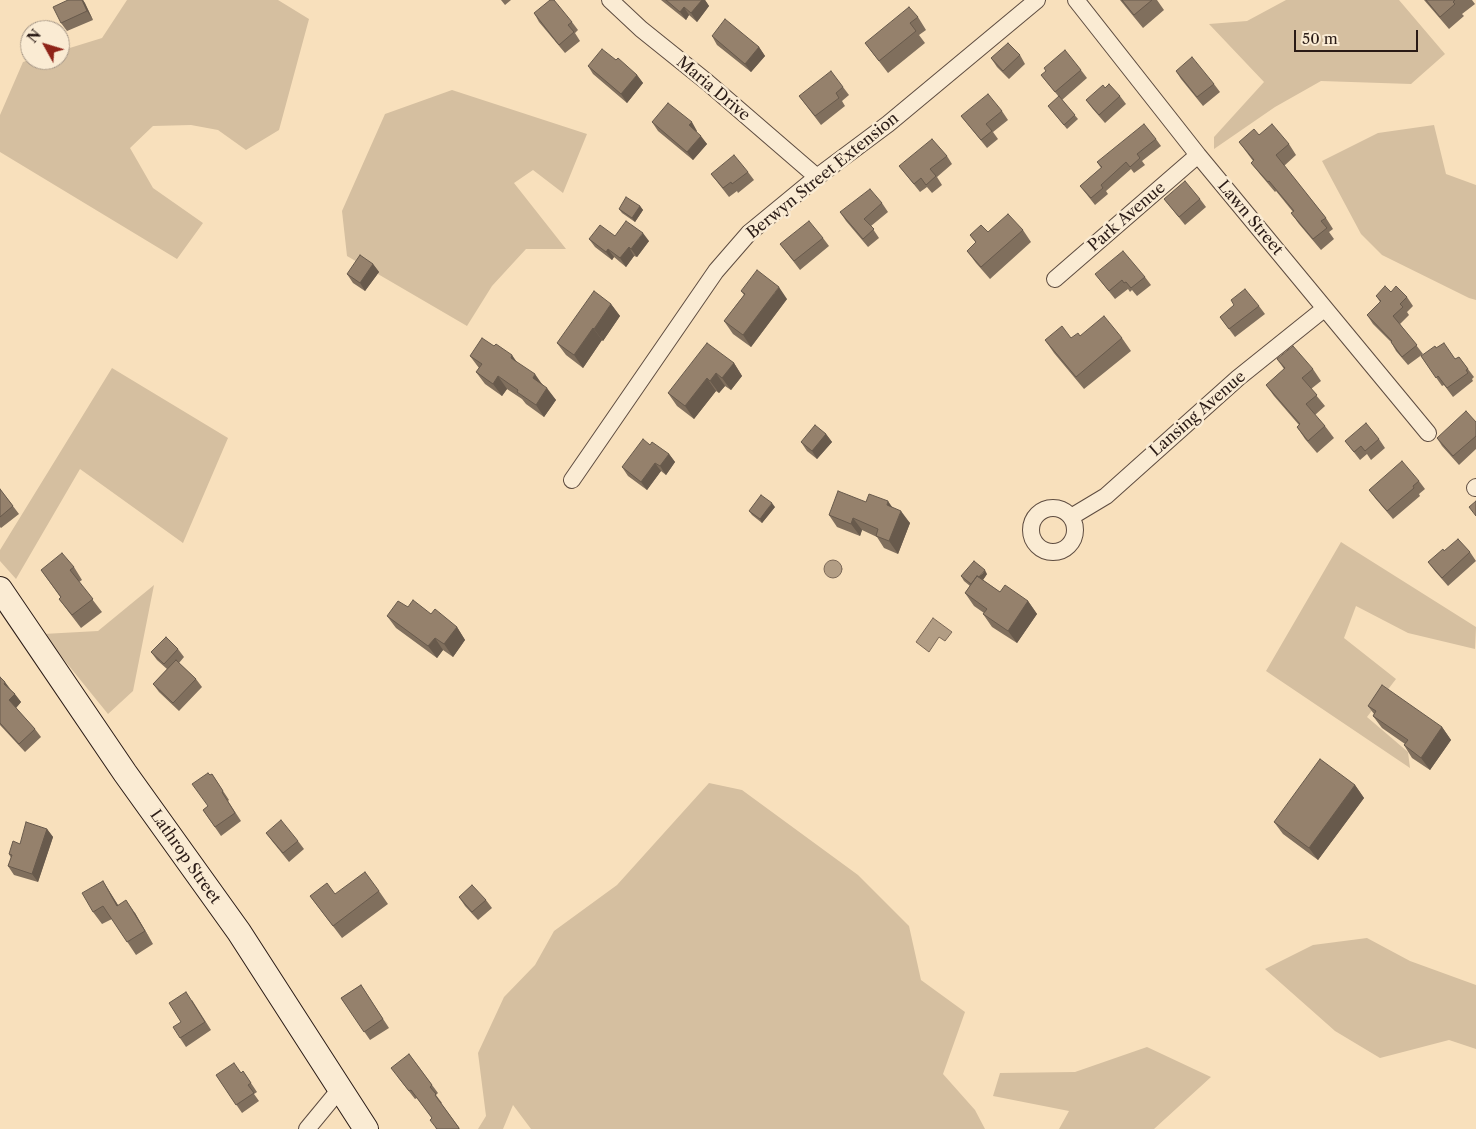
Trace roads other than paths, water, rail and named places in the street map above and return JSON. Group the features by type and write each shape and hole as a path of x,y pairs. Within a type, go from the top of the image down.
{"street":[{"name":"Maria Drive","path":"610,0 641,29 707,82 817,177"},
{"name":"Berwyn Street Extension","path":"572,480 716,271 749,233 817,177 888,124 1037,0"},
{"name":"Lawn Street","path":"1076,0 1198,155 1428,433"},
{"name":"Park Avenue","path":"1055,279 1198,155"},
{"name":"Lansing Avenue","path":"1071,517 1106,496 1238,378 1324,309"},
{"name":"Lathrop Street","path":"0,588 130,780 238,932 366,1129"},
{"path":"307,1129 340,1089"}]}
